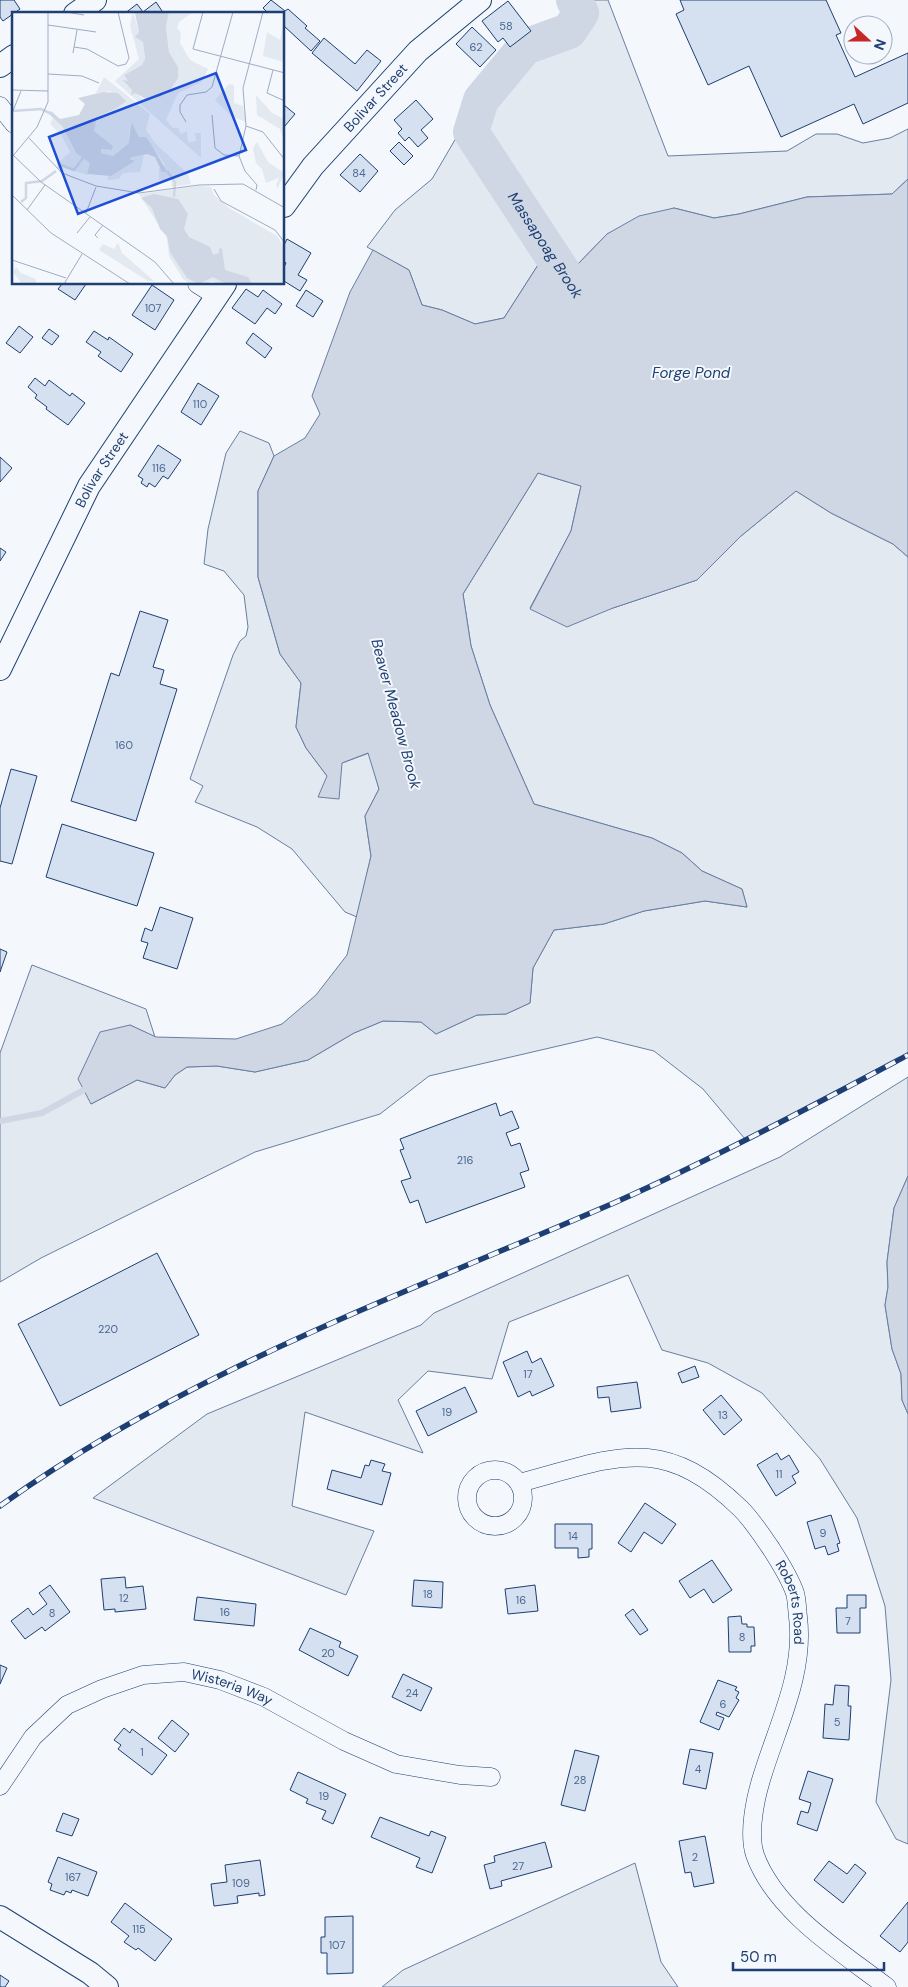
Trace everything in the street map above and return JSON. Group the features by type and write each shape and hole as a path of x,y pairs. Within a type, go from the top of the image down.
{"street":[{"path":"78,12 95,0"},
{"name":"Bolivar Street","path":"285,205 313,166 418,51 480,0"},
{"path":"0,66 12,57"},
{"path":"0,106 12,121"},
{"path":"201,285 221,290"},
{"name":"Bolivar Street","path":"0,669 89,486 221,290"},
{"name":"Roberts Road","path":"519,1484 610,1459 647,1457 674,1462 701,1475 718,1487 750,1517 784,1568 796,1594 800,1630 797,1664 788,1702 768,1755 753,1808 754,1853 765,1876 807,1926 886,1987"},
{"name":"Wisteria Way","path":"0,1786 33,1737 67,1704 102,1688 143,1675 184,1672 220,1680 264,1697 344,1741 396,1764 460,1775 491,1777"},
{"path":"0,1917 82,1967 107,1987"}],"shaded area":[{"path":"564,0 608,0 668,156 787,151 816,134 837,134 863,143 890,138 908,129 908,179 892,194 807,197 739,214 714,218 674,208 607,234 578,264 538,265 504,318 475,324 442,310 422,305 409,270 367,247 395,210 432,179 466,121 483,83 537,32 572,11"},
{"path":"240,431 269,443 274,456 258,491 258,577 280,654 301,683 296,727 306,748 327,776 342,763 369,753 379,789 365,816 371,856 357,917 345,912 292,849 257,827 195,802 203,786 190,779 233,655 240,641 246,636 248,627 244,595 224,571 204,564 208,529 226,453"},
{"path":"538,473 581,486 571,531 530,608 613,608 697,580 741,536 796,491 831,513 893,544 908,557 908,1055 745,1139 703,1089 654,1051 597,1037 429,1076 380,1114 255,1152 41,1258 0,1282 0,1053 32,965 146,1009 155,1037 130,1025 91,1104 137,1080 165,1088 175,1075 187,1067 217,1066 255,1072 308,1060 354,1033 383,1021 421,1022 436,1034 477,1015 506,1014 530,1003 533,968 554,930 604,924 644,911 705,901 747,907 742,889 702,871 682,853 652,838 534,804 490,705 471,646 463,594"},
{"path":"908,1077 908,1176 894,1208 887,1262 888,1287 885,1305 892,1349 901,1374 902,1400 908,1414 908,1844 896,1839 876,1802 891,1680 885,1606 857,1518 820,1459 762,1393 708,1363 662,1350 628,1275 509,1322 492,1379 428,1371 398,1400 423,1453 305,1412 292,1506 374,1531 346,1595 93,1498 207,1414 421,1325 434,1313 780,1157"},
{"path":"635,1863 661,1962 678,1987 382,1987 403,1970"}],"water":[{"name":"Forge Pond","path":"908,179 908,557 893,544 831,513 796,491 741,536 697,580 613,608 567,627 530,609 571,531 581,486 538,473 463,594 471,646 490,705 534,804 652,838 682,853 702,871 742,889 747,907 705,901 644,911 604,924 554,930 533,968 530,1003 506,1014 477,1015 436,1034 421,1022 383,1021 354,1033 308,1060 255,1072 217,1066 187,1067 175,1075 165,1088 137,1080 91,1104 78,1079 100,1032 130,1025 156,1037 236,1039 282,1024 316,995 347,955 371,856 365,816 379,789 368,753 342,763 339,799 318,797 327,776 306,748 296,727 301,683 280,654 258,577 258,491 274,456 305,438 320,414 312,396 350,292 373,250 409,270 422,305 442,310 475,324 504,318 538,265 578,264 607,234 639,216 674,208 714,218 739,214 807,197 892,194"},
{"path":"908,1176 908,1414 902,1400 901,1374 892,1349 885,1305 888,1287 887,1262 894,1208"}],"building":[{"path":"0,0 14,0 20,9 12,12 12,15 3,21 0,17"},
{"path":"271,0 285,11 288,9 320,41 311,51 285,27 285,12 267,12 263,8"},
{"path":"680,0 826,0 841,33 836,35 843,50 843,65 850,65 855,77 882,65 893,65 893,60 908,53 908,103 863,124 854,104 781,137 749,66 708,85 676,14 684,10"},
{"path":"508,1 531,31 510,47 503,38 498,42 482,21"},
{"path":"156,2 163,12 143,12"},
{"path":"137,4 143,12 127,12"},
{"path":"472,27 496,50 480,67 456,44"},
{"path":"324,38 355,64 367,50 381,61 357,91 312,53"},
{"path":"416,100 433,119 421,130 428,138 418,147 409,137 405,141 398,133 402,129 394,120"},
{"path":"285,106 295,114 285,126"},
{"path":"399,142 413,156 404,165 390,151"},
{"path":"360,154 378,171 360,192 340,175"},
{"path":"287,239 311,253 298,275 307,280 300,291 285,282 285,243"},
{"path":"61,285 85,285 75,300 58,289"},
{"path":"152,285 174,300 155,330 132,315"},
{"path":"246,289 258,297 263,290 282,304 275,314 267,308 255,324 232,308"},
{"path":"306,290 323,301 313,317 296,306"},
{"path":"19,326 33,337 20,353 6,343"},
{"path":"49,329 59,336 52,345 42,338"},
{"path":"94,331 108,340 109,337 133,354 121,372 98,356 101,352 86,342"},
{"path":"253,333 272,348 265,358 246,343"},
{"path":"35,378 45,386 49,380 70,396 72,393 85,403 68,425 46,409 47,407 35,398 37,395 28,387"},
{"path":"198,383 219,396 201,425 181,412"},
{"path":"158,445 181,460 168,479 163,476 155,487 149,483 147,487 141,483 143,479 138,476"},
{"path":"0,457 12,468 0,482"},
{"path":"0,548 6,552 0,561"},
{"path":"140,611 168,620 153,667 164,670 160,684 177,689 136,821 71,801 111,673 119,676"},
{"path":"11,769 37,776 12,864 0,861 0,808"},
{"path":"62,824 154,853 137,906 46,877"},
{"path":"160,907 193,918 177,969 143,958 148,943 141,941 145,928 152,931"},
{"path":"0,949 7,952 0,972"},
{"path":"496,1103 500,1116 512,1111 519,1128 506,1133 511,1146 520,1143 529,1170 520,1173 525,1187 426,1223 418,1200 410,1203 401,1181 411,1178 400,1150 404,1149 400,1139"},
{"path":"157,1253 199,1335 60,1406 18,1324"},
{"path":"527,1351 532,1363 541,1358 554,1386 532,1396 530,1391 518,1397 503,1362"},
{"path":"695,1366 699,1377 682,1383 678,1373"},
{"path":"637,1382 641,1408 611,1412 609,1397 598,1398 597,1387"},
{"path":"465,1387 477,1412 428,1436 416,1411"},
{"path":"721,1395 742,1420 724,1435 703,1410"},
{"path":"777,1453 781,1460 789,1455 799,1472 792,1476 796,1483 776,1496 757,1465"},
{"path":"371,1460 385,1464 382,1471 391,1473 382,1505 327,1489 332,1470 361,1478 365,1465 369,1466"},
{"path":"645,1503 676,1524 662,1544 644,1532 631,1552 618,1543"},
{"path":"831,1515 840,1543 837,1544 839,1551 828,1555 825,1546 815,1549 807,1522"},
{"path":"555,1524 592,1524 592,1549 589,1549 589,1557 578,1558 578,1548 555,1548"},
{"path":"712,1560 732,1590 713,1603 704,1589 690,1598 679,1581"},
{"path":"125,1577 126,1588 143,1586 146,1609 115,1612 115,1609 104,1610 101,1579"},
{"path":"414,1580 443,1582 442,1608 412,1606"},
{"path":"50,1585 70,1612 45,1631 42,1627 25,1639 11,1621 28,1608 33,1615 47,1604 39,1593"},
{"path":"535,1585 538,1611 508,1614 505,1589"},
{"path":"847,1595 866,1595 866,1608 860,1608 860,1633 837,1633 836,1608 847,1608"},
{"path":"197,1597 256,1604 254,1626 194,1620"},
{"path":"633,1609 648,1630 640,1635 625,1615"},
{"path":"741,1616 742,1624 747,1624 747,1627 754,1627 755,1646 751,1646 751,1652 729,1652 728,1617"},
{"path":"310,1628 341,1642 339,1647 358,1656 348,1676 299,1650"},
{"path":"0,1665 7,1668 0,1684"},
{"path":"403,1674 432,1688 421,1711 392,1697"},
{"path":"718,1680 737,1687 735,1690 739,1692 736,1698 739,1700 729,1717 717,1712 716,1715 724,1718 719,1730 700,1722"},
{"path":"835,1685 849,1686 848,1706 851,1706 849,1740 823,1738 825,1704 833,1705"},
{"path":"172,1720 189,1734 175,1752 158,1738"},
{"path":"124,1728 130,1733 132,1729 167,1755 152,1775 118,1749 121,1745 114,1740"},
{"path":"690,1749 713,1753 706,1789 683,1784"},
{"path":"575,1750 599,1756 585,1811 561,1805"},
{"path":"808,1771 833,1779 817,1831 797,1824 801,1811 808,1813 811,1803 799,1799"},
{"path":"298,1772 346,1794 333,1824 322,1819 326,1811 306,1803 308,1799 290,1790"},
{"path":"63,1813 79,1819 72,1836 56,1831"},
{"path":"380,1817 429,1836 431,1831 446,1837 432,1873 416,1867 420,1858 371,1837"},
{"path":"705,1836 714,1883 694,1887 691,1872 685,1873 679,1841"},
{"path":"545,1842 552,1867 501,1881 502,1886 490,1889 484,1865 495,1862 494,1856"},
{"path":"58,1857 97,1872 88,1896 72,1890 71,1893 66,1891 64,1895 50,1890 52,1884 48,1882"},
{"path":"260,1860 265,1895 259,1896 259,1893 237,1896 238,1903 214,1906 211,1884 227,1882 225,1865"},
{"path":"829,1861 847,1874 855,1864 866,1873 843,1903 814,1880"},
{"path":"908,1902 908,1942 900,1952 880,1936"},
{"path":"125,1903 172,1939 155,1961 138,1948 136,1950 124,1942 129,1936 111,1922"},
{"path":"353,1916 353,1973 327,1974 327,1953 321,1953 321,1937 325,1937 325,1917"},
{"path":"0,1975 9,1981 5,1987 0,1987"}],"waterway":[{"name":"Massapoag Brook","path":"574,0 581,13 569,31 525,47 481,100 471,132 585,306"},
{"name":"Beaver Meadow Brook","path":"0,1121 42,1113 91,1086"}],"railway":[{"path":"0,1506 72,1458 146,1414 222,1374 378,1303 616,1202 690,1168 908,1055"}]}
